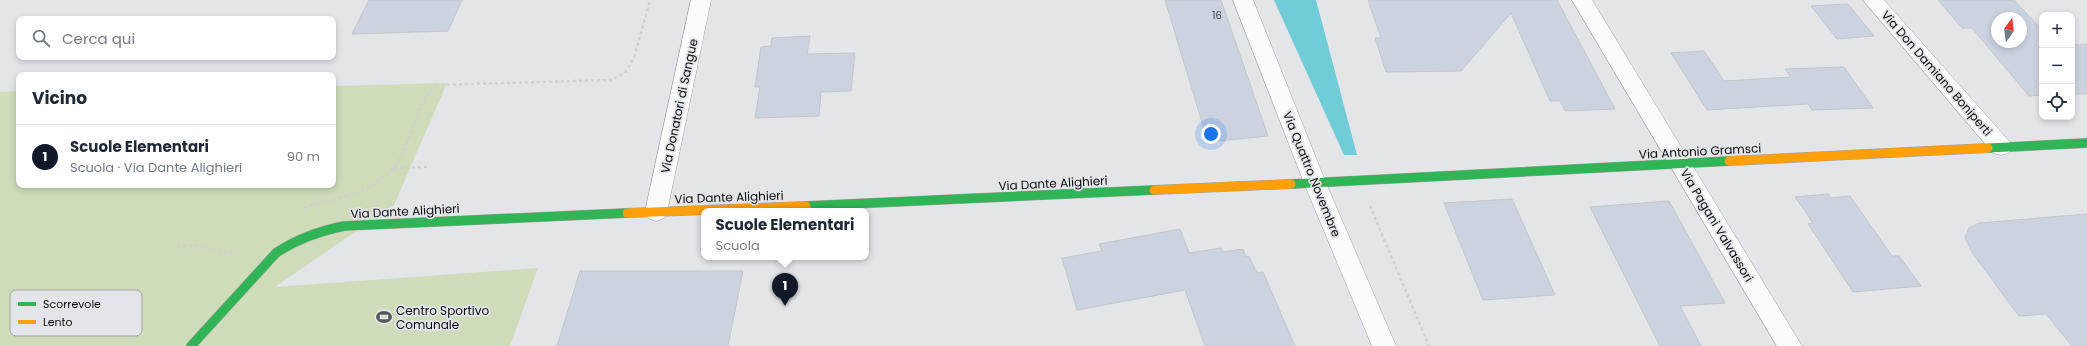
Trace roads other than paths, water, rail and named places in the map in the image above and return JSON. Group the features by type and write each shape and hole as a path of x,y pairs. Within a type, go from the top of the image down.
{"street":[{"name":"Via Donatori di Sangue","path":"656,212 701,0"},
{"name":"Via Quattro Novembre","path":"1242,0 1315,183 1384,346"},
{"name":"Via Pagani Valvassori","path":"1582,0 1790,346"},
{"name":"Via Don Damiano Boniperti","path":"1873,0 2001,147"},
{"name":"Via Antonio Gramsci","path":"1315,183 2001,147 2087,144"},
{"name":"Via Dante Alighieri","path":"747,208 1315,183"},
{"name":"Via Dante Alighieri","path":"191,346 276,253 292,242 320,230 344,226 701,210"}],"water":[{"path":"1274,0 1316,0 1357,155 1344,155"}],"place":[{"name":"Scuole Elementari","path":"785,306"},
{"name":"Centro Sportivo Comunale","path":"384,317"}]}
